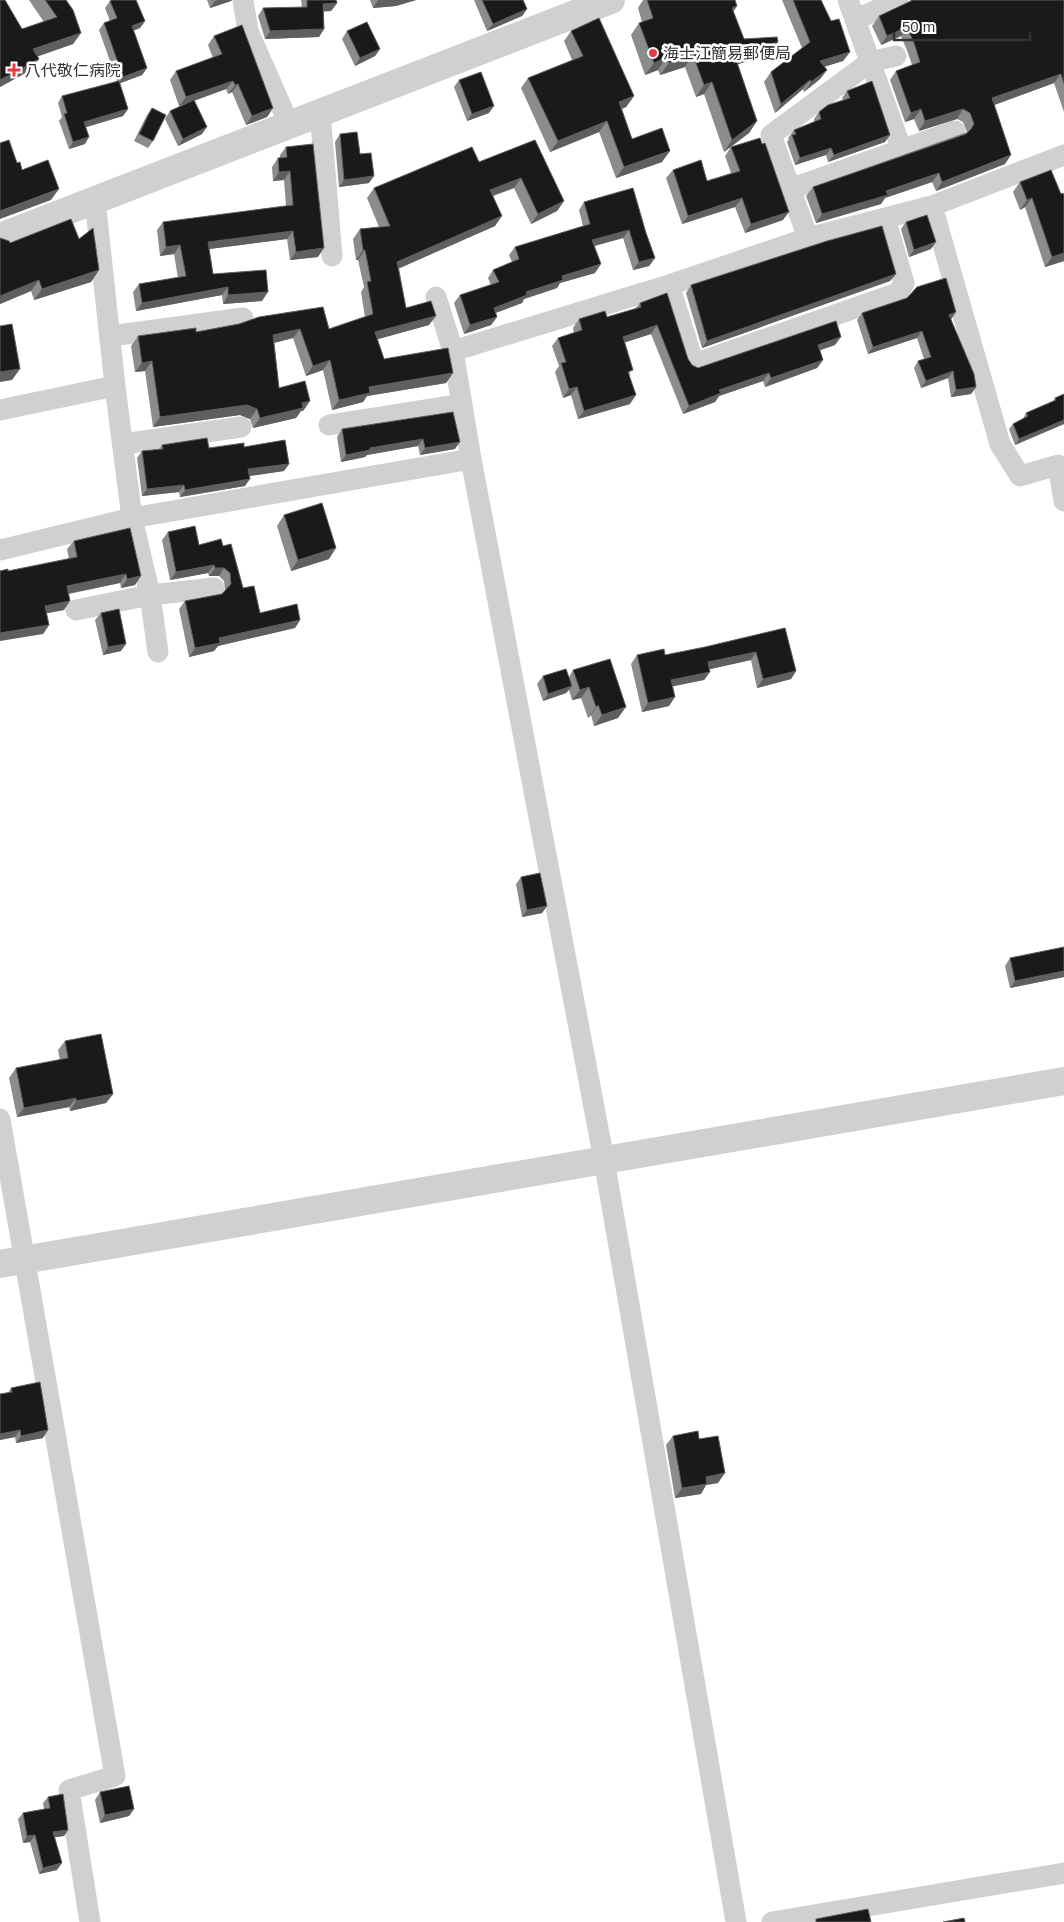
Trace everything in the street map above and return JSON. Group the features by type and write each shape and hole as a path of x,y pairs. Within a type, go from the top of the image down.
{"street":[{"path":"243,0 248,31 289,124"},
{"path":"0,237 611,0"},
{"path":"848,0 901,148"},
{"path":"856,19 898,2"},
{"path":"808,238 771,135 870,62 896,56"},
{"path":"320,112 332,256"},
{"path":"790,188 901,148 955,131"},
{"path":"453,351 670,285 808,238 932,206 1064,155"},
{"path":"95,200 115,386 132,518 150,595 158,652"},
{"path":"932,206 1000,444 1020,476 1058,465 1064,501"},
{"path":"670,285 694,364 898,293 904,283 885,218"},
{"path":"436,297 453,351 471,459 604,1160 736,1922"},
{"path":"111,336 242,318"},
{"path":"0,410 115,386"},
{"path":"329,425 462,404"},
{"path":"122,444 241,427"},
{"path":"0,550 132,518 471,459"},
{"path":"76,610 150,595 214,588"},
{"path":"12,1262 1064,1081"},
{"path":"0,1119 12,1262 115,1776 70,1790 90,1922"},
{"path":"782,1921 1064,1873"}],"building":[{"path":"0,0 5,0 22,29 57,17 45,0 66,0 73,10 81,33 33,49 39,59 0,80"},
{"path":"136,0 145,21 132,26 147,68 123,77 104,23 117,18 110,1"},
{"path":"307,0 336,0 337,3 323,4 324,29 270,31 263,8 307,7"},
{"path":"482,0 523,0 527,9 493,24"},
{"path":"647,0 735,0 737,6 732,8 744,39 777,37 778,42 737,55 733,51 757,121 732,140 712,82 704,85 693,55 669,63 666,58 654,63 639,23 653,18"},
{"path":"793,0 821,0 831,21 839,19 850,52 820,61 827,70 811,82 810,80 781,104 771,72 810,42"},
{"path":"913,0 1064,0 1064,84 1061,74 992,98 1011,155 942,182 939,173 886,191 888,195 822,214 813,187 966,134 974,124 970,113 963,109 925,121 921,109 911,113 896,71 920,62 914,43 907,27 887,36 879,16"},
{"path":"599,18 634,96 619,102 632,139 662,128 670,151 624,167 607,121 558,141 528,78 583,56 571,31"},
{"path":"367,22 380,49 360,58 347,31"},
{"path":"242,25 273,108 252,116 238,84 235,85 233,81 186,97 176,71 222,54 214,36"},
{"path":"481,72 494,106 472,114 459,80"},
{"path":"119,81 128,109 84,122 89,137 73,142 64,114 67,113 62,96"},
{"path":"872,81 890,135 834,155 831,148 800,158 792,135 796,134 794,130 821,119 819,112 828,105 850,98 847,91"},
{"path":"194,100 207,127 183,139 170,111"},
{"path":"152,108 166,115 153,141 139,134"},
{"path":"357,132 360,154 371,153 374,176 344,180 340,134"},
{"path":"760,138 762,144 765,143 789,212 751,224 742,198 688,216 673,170 701,160 707,181 740,171 731,147"},
{"path":"9,140 17,163 20,162 22,170 48,160 59,189 0,211 0,143"},
{"path":"535,140 564,201 538,214 521,178 490,190 502,216 397,262 406,308 431,301 436,316 375,332 384,359 448,348 453,373 369,387 370,393 339,400 330,360 313,366 300,329 273,335 279,388 305,381 310,401 302,403 303,408 260,418 257,409 247,405 160,417 152,361 142,363 138,336 196,328 196,332 239,324 259,317 323,307 329,329 373,314 367,282 371,281 360,229 390,226 374,188 472,147 479,162"},
{"path":"313,144 324,248 296,252 293,231 208,242 213,274 266,270 268,292 228,295 228,287 142,303 139,284 186,276 180,245 166,247 163,222 293,205 290,171 279,172 278,158 287,157 286,147"},
{"path":"1051,170 1061,194 1063,193 1064,195 1064,253 1052,257 1032,198 1027,200 1020,182"},
{"path":"633,188 655,258 639,262 629,230 592,240 601,264 562,276 563,280 526,292 527,295 494,308 497,317 470,325 460,295 499,282 493,270 519,259 515,247 590,224 584,202"},
{"path":"927,215 936,242 914,250 906,222"},
{"path":"71,219 79,239 93,228 99,270 42,289 39,280 0,296 0,238 10,243"},
{"path":"882,226 896,274 707,341 691,285 827,241"},
{"path":"946,278 956,312 949,315 974,374 976,387 956,390 953,371 926,381 918,361 931,357 922,331 873,347 862,313 907,298 917,287"},
{"path":"667,293 688,359 692,365 698,368 836,321 841,337 818,345 823,360 771,378 769,373 719,390 721,393 689,406 657,325 623,337 633,370 628,372 636,395 584,411 577,387 569,389 561,363 566,362 558,338 582,330 579,319 605,311 607,317 641,307 640,303"},
{"path":"12,324 20,369 0,372 0,326"},
{"path":"1064,394 1064,420 1019,439 1013,424 1028,416 1026,413 1056,400 1055,398"},
{"path":"453,412 460,442 425,448 423,439 370,448 370,450 346,455 342,429"},
{"path":"207,438 209,448 244,443 244,447 285,440 289,464 248,469 250,479 185,490 184,485 147,489 142,451 163,449 162,445"},
{"path":"322,503 336,548 298,560 284,515"},
{"path":"195,526 199,545 221,539 223,546 231,544 243,588 254,586 260,613 297,604 300,620 219,638 220,643 195,648 185,601 222,594 231,584 230,573 224,568 215,568 214,565 176,572 168,532"},
{"path":"130,528 141,576 127,579 126,574 67,586 70,601 45,606 49,625 0,633 0,571 77,557 74,541"},
{"path":"119,609 126,644 108,647 101,613"},
{"path":"785,628 796,671 763,679 756,652 708,662 710,672 671,680 675,697 648,703 637,655 664,649 665,655"},
{"path":"610,659 626,707 602,715 598,705 596,707 589,687 580,690 573,670"},
{"path":"566,669 572,686 548,694 543,676"},
{"path":"540,873 547,906 527,910 521,877"},
{"path":"1064,947 1064,971 1015,981 1010,958"},
{"path":"101,1034 113,1094 76,1101 76,1098 24,1108 16,1068 68,1058 65,1041"},
{"path":"40,1382 48,1430 21,1436 20,1430 0,1434 0,1394 12,1392 11,1388"},
{"path":"698,1431 699,1439 718,1436 725,1473 706,1477 707,1484 682,1488 673,1436"},
{"path":"129,1786 134,1809 105,1815 100,1792"},
{"path":"63,1794 68,1830 53,1832 62,1863 43,1868 35,1835 27,1836 23,1813 50,1808 48,1797"},
{"path":"868,1909 871,1922 816,1922 816,1919"},
{"path":"964,1918 965,1922 943,1922"}],"place":[{"name":"海士江簡易郵便局","path":"653,53"},
{"name":"八代敬仁病院","path":"14,70"}]}
